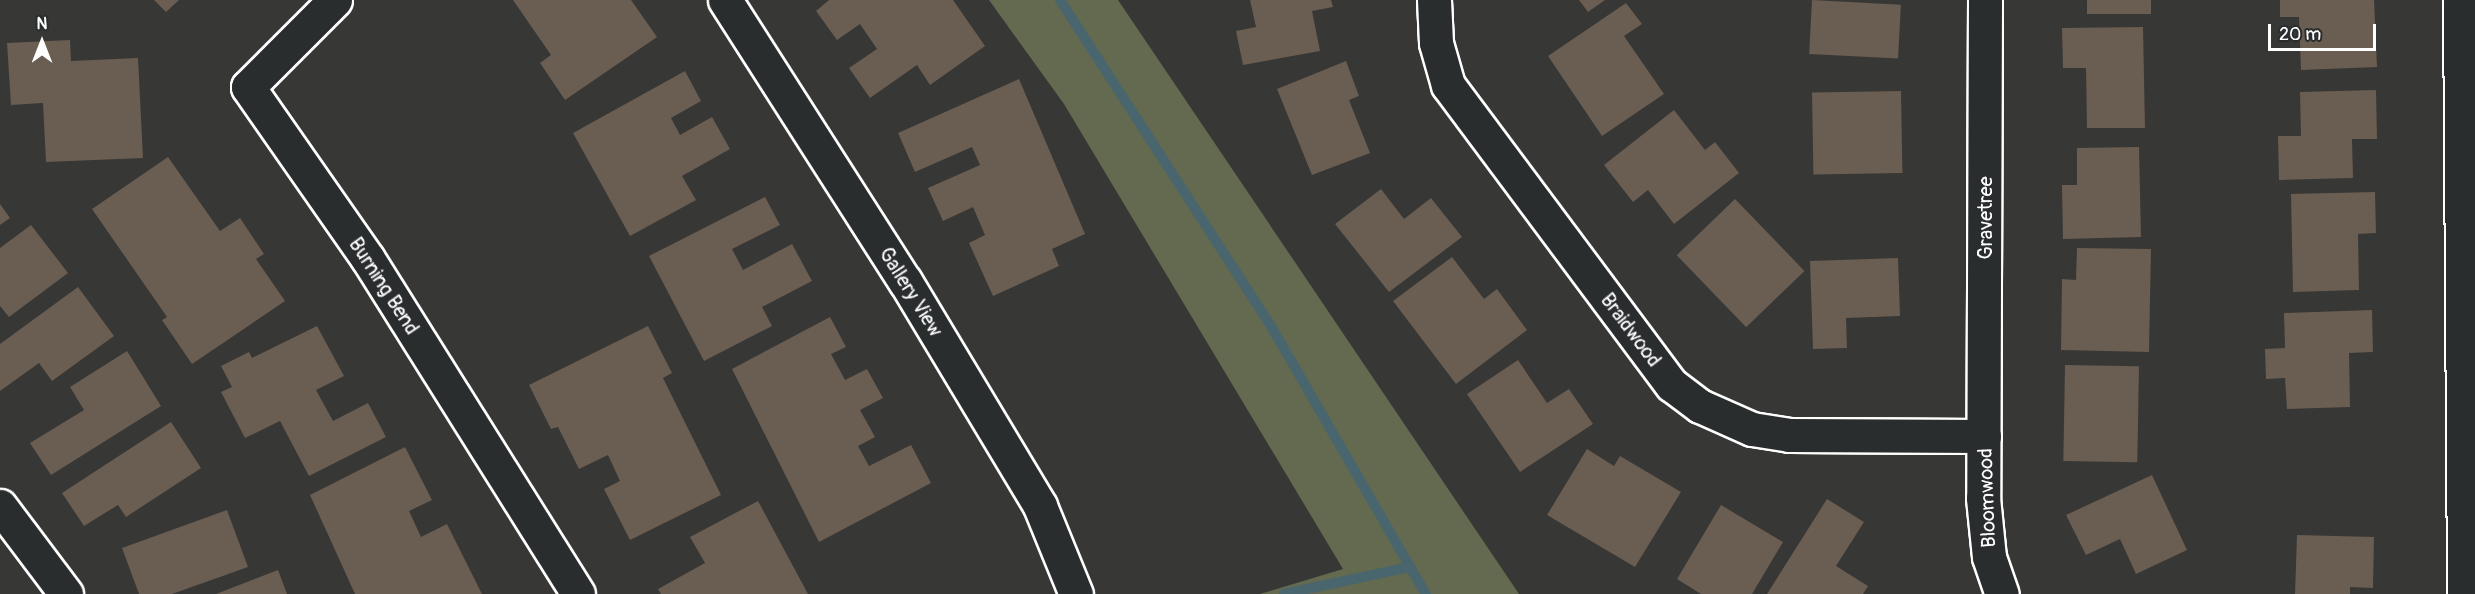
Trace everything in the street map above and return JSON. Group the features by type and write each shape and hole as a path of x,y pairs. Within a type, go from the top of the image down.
{"street":[{"name":"Burning Bend","path":"335,0 248,87 368,259 578,594"},
{"name":"Gallery View","path":"725,0 905,281 1040,506 1076,594"},
{"name":"Braidwood","path":"1434,0 1436,43 1448,85 1672,385 1700,406 1752,429 1789,435 1984,436"},
{"name":"Gravetree","path":"1984,436 1985,0"},
{"path":"2460,0 2464,594"},
{"name":"Bloomwood","path":"1984,436 1988,545 2001,594"},
{"path":"0,506 66,594"}],"green space":[{"path":"989,0 1118,0 1519,594 1260,594 1343,569 1064,104"}],"building":[{"path":"154,0 179,0 166,12"},
{"path":"513,0 631,0 657,37 565,100 540,63 551,55"},
{"path":"829,0 953,0 985,46 930,85 917,65 870,98 849,68 877,49 860,24 837,40 816,11"},
{"path":"1250,0 1331,0 1333,7 1312,11 1320,51 1243,65 1236,31 1256,27"},
{"path":"1579,0 1605,0 1588,12"},
{"path":"1812,0 1901,5 1898,59 1809,54"},
{"path":"2087,0 2151,0 2151,14 2087,14"},
{"path":"2280,0 2374,0 2377,67 2301,70 2299,17 2280,17"},
{"path":"1626,3 1642,24 1624,36 1664,94 1602,136 1548,56"},
{"path":"2143,27 2145,128 2087,128 2086,68 2063,68 2062,28"},
{"path":"70,40 71,61 138,58 143,158 46,162 43,103 11,105 7,43"},
{"path":"1346,61 1359,96 1349,100 1370,153 1312,175 1277,89"},
{"path":"685,71 701,101 671,118 680,135 712,117 730,149 682,176 696,200 630,236 573,133"},
{"path":"1019,79 1085,234 1052,249 1059,266 993,296 969,243 985,235 973,207 943,221 928,188 980,165 972,147 915,172 898,133"},
{"path":"2376,90 2377,139 2352,139 2353,178 2279,180 2278,136 2301,136 2300,92"},
{"path":"1901,91 1902,173 1813,175 1812,93"},
{"path":"1674,110 1705,150 1715,142 1739,173 1674,224 1648,190 1633,202 1604,165"},
{"path":"2139,147 2141,237 2063,239 2062,185 2077,185 2077,148"},
{"path":"168,157 220,231 240,218 264,254 256,259 285,301 192,364 162,320 167,317 92,209"},
{"path":"1381,189 1404,219 1431,198 1462,237 1389,292 1335,224"},
{"path":"2375,192 2376,233 2358,234 2359,290 2293,292 2291,194"},
{"path":"765,197 780,225 732,249 743,270 792,244 812,281 762,307 772,326 704,361 649,256"},
{"path":"1735,199 1804,271 1746,327 1677,255"},
{"path":"0,204 10,218 0,225"},
{"path":"31,225 68,273 9,317 0,306 0,248"},
{"path":"2077,248 2151,249 2149,352 2061,350 2062,279 2076,280"},
{"path":"1452,257 1484,299 1497,289 1527,330 1456,384 1393,301"},
{"path":"1898,258 1900,316 1846,318 1847,348 1813,349 1810,261"},
{"path":"78,287 114,336 52,381 39,363 0,391 0,344"},
{"path":"2372,310 2373,352 2349,353 2350,407 2287,409 2285,378 2266,379 2265,349 2285,348 2284,313"},
{"path":"830,317 846,347 831,354 845,380 867,369 883,398 860,410 875,437 858,446 869,466 911,445 931,483 819,542 732,369"},
{"path":"317,326 344,376 316,390 333,421 368,403 386,437 309,476 280,421 245,438 221,392 232,387 221,366 249,352 252,358"},
{"path":"648,326 672,373 663,378 721,495 630,540 604,489 620,481 608,455 579,469 558,427 551,429 529,385"},
{"path":"127,351 161,406 51,475 30,443 84,410 70,387"},
{"path":"1518,360 1547,403 1569,389 1593,424 1520,472 1467,394"},
{"path":"2065,365 2139,366 2137,462 2063,461"},
{"path":"171,422 201,468 126,517 118,505 84,526 62,493"},
{"path":"405,447 432,500 409,511 421,537 447,524 482,594 355,594 310,495"},
{"path":"1587,449 1614,466 1620,456 1681,492 1635,567 1547,515"},
{"path":"2152,475 2187,550 2136,574 2120,539 2086,555 2066,515"},
{"path":"1827,499 1864,522 1836,566 1868,586 1863,594 1767,594"},
{"path":"758,501 808,594 661,594 658,589 705,563 690,537"},
{"path":"1721,505 1783,542 1752,594 1701,594 1677,579"},
{"path":"227,510 248,567 172,594 139,594 122,548"},
{"path":"2297,535 2374,537 2373,588 2350,587 2350,594 2295,594"},
{"path":"278,570 287,594 216,594"}],"waterway":[{"path":"1060,0 1271,326 1426,594"},
{"path":"1284,594 1410,567"}]}
